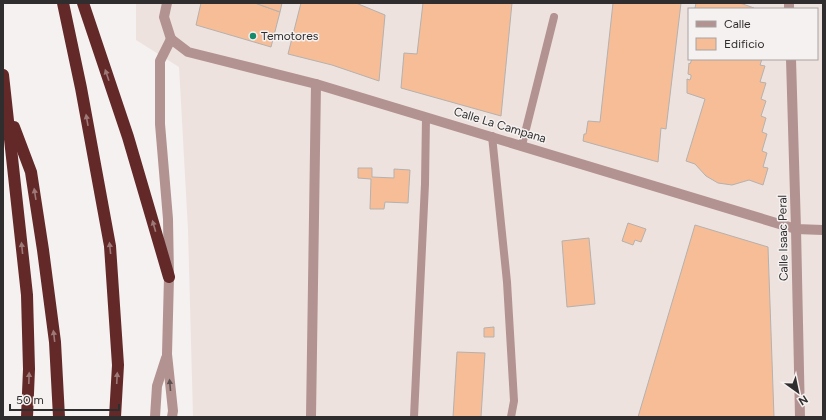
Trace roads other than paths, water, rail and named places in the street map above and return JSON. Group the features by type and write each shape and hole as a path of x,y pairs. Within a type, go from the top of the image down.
{"highway":[{"path":"63,3 81,88 110,246 118,365 115,417"},
{"path":"83,3 128,137 169,277"},
{"path":"3,75 27,295 29,369 27,417"},
{"path":"8,112 31,172 55,342 59,417"}],"street":[{"path":"166,3 164,17 171,39 160,61 160,124 168,219 168,354 173,411 172,417"},
{"name":"Calle La Campana","path":"171,39 188,52 316,84 796,229 823,230"},
{"name":"Calle Isaac Peral","path":"791,60 800,417"},
{"path":"311,417 316,84"},
{"path":"155,417 157,386 168,354"}],"lane":[{"path":"522,145 554,17"},
{"path":"414,417 426,117"},
{"path":"492,136 506,282 514,401 512,417"}],"place":[{"name":"Temotores","path":"253,36"}]}
